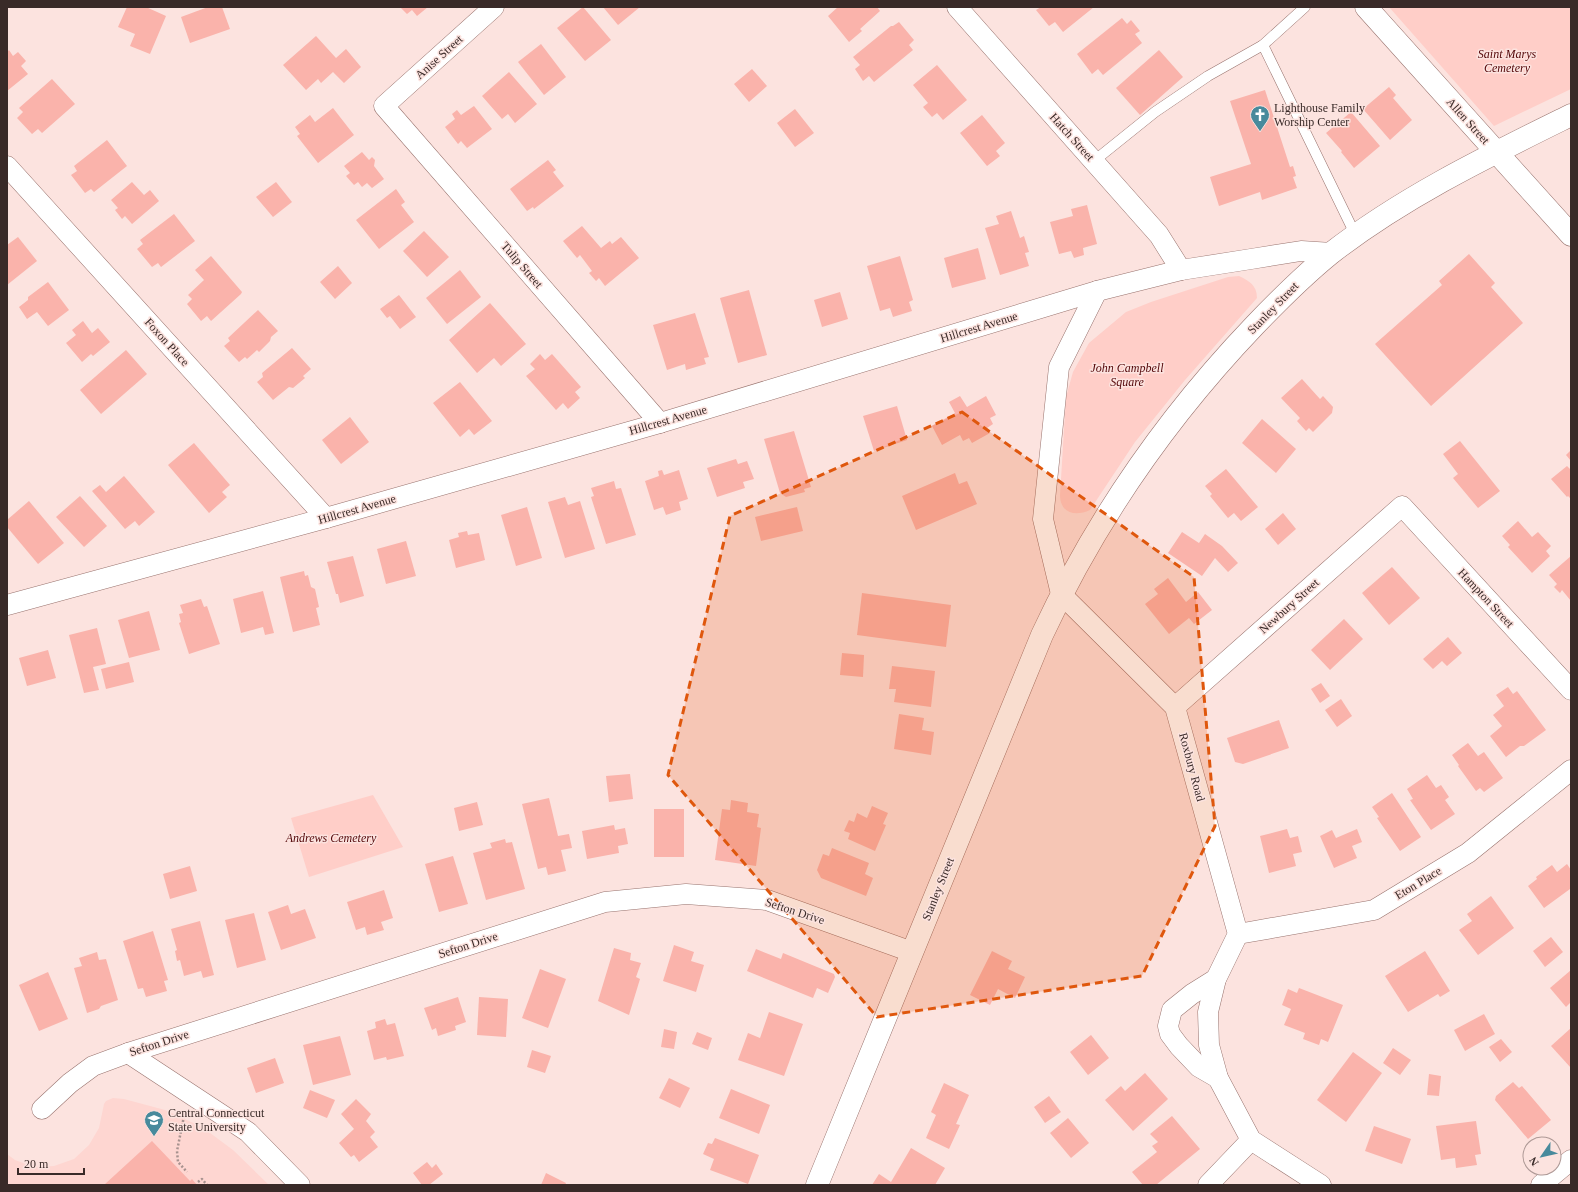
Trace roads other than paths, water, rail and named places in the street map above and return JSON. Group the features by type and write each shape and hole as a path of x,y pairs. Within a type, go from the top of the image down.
{"main road":[{"name":"Allen Street","path":"1366,7 1571,235"},
{"name":"Stanley Street","path":"817,1185 1030,661 1061,594 1113,505 1179,414 1221,363 1276,303 1302,278 1332,253 1422,192 1496,152 1571,115"}],"street":[{"name":"Anise Street","path":"384,106 494,7"},
{"name":"Hatch Street","path":"957,7 1159,235 1181,270"},
{"name":"Tulip Street","path":"384,106 660,423"},
{"name":"Foxon Place","path":"7,166 326,518"},
{"name":"Hillcrest Avenue","path":"7,605 326,518 660,423 1097,291 1181,270 1301,251 1332,253"},
{"path":"1097,291 1060,366 1043,519 1061,594 1175,706"},
{"name":"Hampton Street","path":"1402,506 1571,690"},
{"name":"Newbury Street","path":"1175,706 1402,506"},
{"name":"Roxbury Road","path":"1175,706 1238,934"},
{"name":"Eton Place","path":"1238,934 1374,910 1468,853 1571,770"},
{"name":"Sefton Drive","path":"42,1109 70,1083 93,1066 128,1053 605,902 686,894 767,900 912,952"},
{"path":"1238,934 1216,980 1208,1012 1209,1045 1218,1078 1251,1140 1321,1185"},
{"path":"1216,980 1192,994 1172,1010 1168,1021 1168,1026 1170,1034 1179,1046 1199,1067 1218,1078"},
{"path":"128,1053 248,1132 300,1185"},
{"path":"1208,1185 1251,1140"},
{"path":"1541,1185 1571,1160"}],"lane":[{"path":"1094,161 1155,112 1208,76 1263,45 1305,7"},
{"path":"1263,45 1356,236"}],"place":[{"name":"Lighthouse Family Worship Center","path":"1260,132"},
{"name":"Central Connecticut State University","path":"154,1137"}],"park label":[{"name":"Saint Marys Cemetery","path":"1507,61"},
{"name":"John Campbell Square","path":"1127,375"},
{"name":"Andrews Cemetery","path":"331,838"}]}
